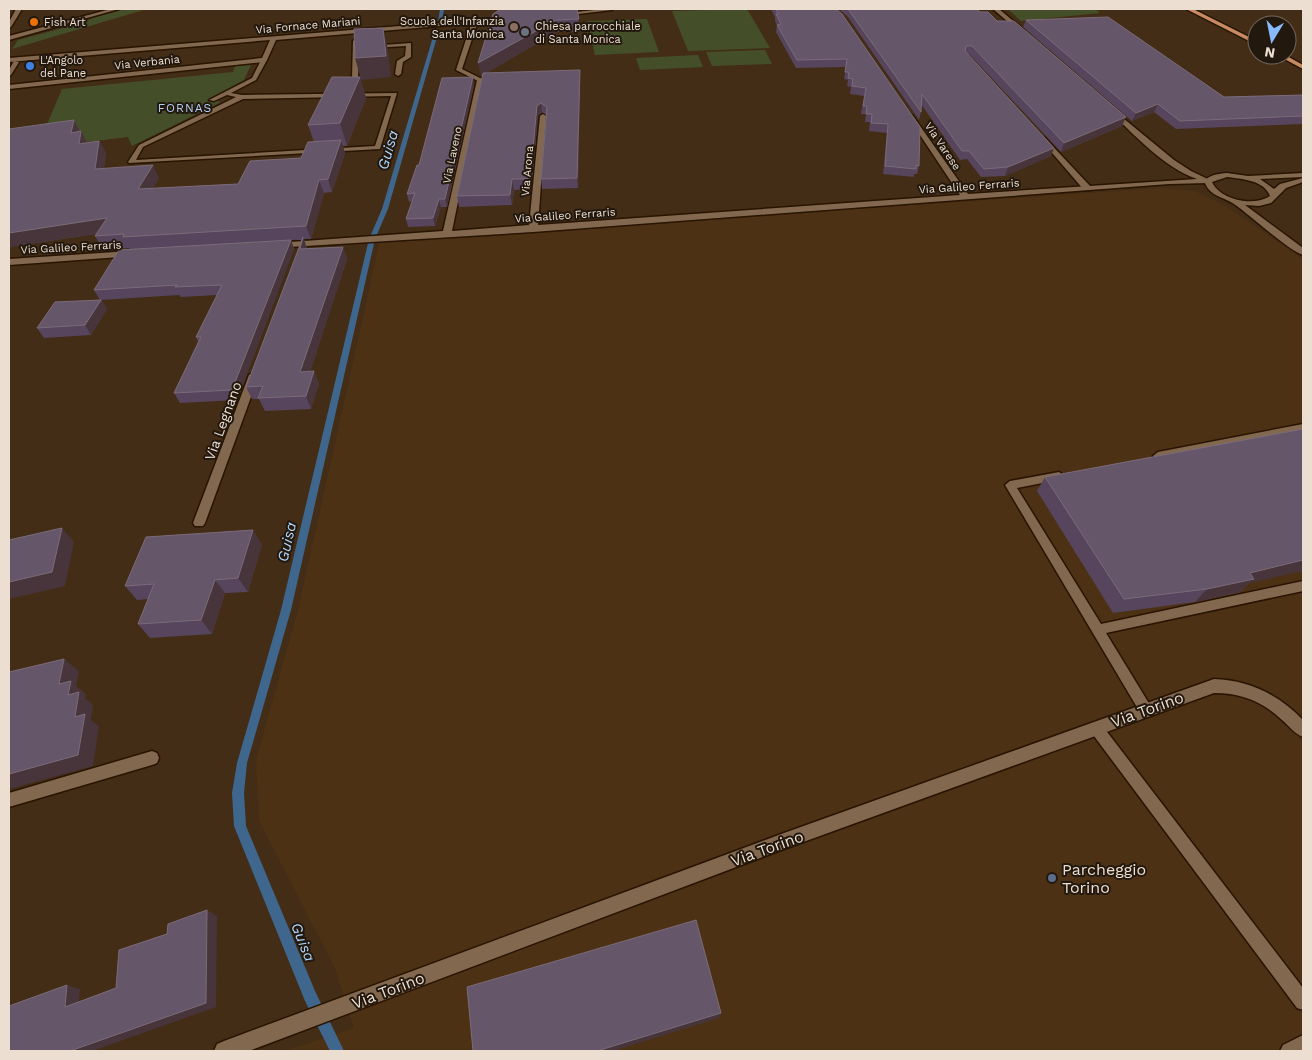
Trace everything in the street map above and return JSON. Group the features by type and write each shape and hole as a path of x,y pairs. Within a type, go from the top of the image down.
{"main road":[{"path":"1189,9 1247,38"}],"street":[{"path":"9,26 19,9"},
{"path":"9,38 116,9"},
{"path":"996,9 1028,36"},
{"path":"551,15 609,10"},
{"name":"Via Fornace Mariani","path":"9,60 513,18"},
{"path":"264,60 274,38"},
{"name":"Via Verbania","path":"9,87 264,60"},
{"name":"Via Laveno","path":"447,234 480,80"},
{"path":"1106,106 1182,170 1209,181 1219,176"},
{"name":"Via Varese","path":"909,113 966,197"},
{"name":"Via Arona","path":"533,229 544,116"},
{"path":"1156,148 1183,164 1219,176 1303,175"},
{"path":"1245,177 1264,184 1274,193"},
{"name":"Via Galileo Ferraris","path":"266,246 302,249 366,240 1193,180 1209,181"},
{"path":"1267,208 1274,197 1274,193 1283,186 1303,180"},
{"path":"1209,181 1212,190"},
{"name":"Via Galileo Ferraris","path":"1122,185 1175,186 1212,190 1233,200"},
{"path":"1233,200 1267,208 1285,238"},
{"path":"1233,200 1303,252"},
{"name":"Via Galileo Ferraris","path":"9,262 137,254"},
{"name":"Via Legnano","path":"199,523 258,365"},
{"name":"Via Torino","path":"224,1051 784,841 1214,686 1227,685 1242,688 1271,701 1303,730"}],"lane":[{"path":"475,21 459,70 480,80"},
{"path":"355,78 356,41 361,37 361,31"},
{"path":"356,47 409,44 408,57 400,61 398,74"},
{"path":"212,100 256,78 264,60"},
{"path":"9,74 16,62"},
{"path":"226,93 242,97 395,94 378,148 131,162 141,146 242,97"},
{"path":"1038,134 1087,188"},
{"path":"1147,458 1303,427"},
{"path":"1069,474 1010,486 1146,710"},
{"path":"1098,630 1303,586"},
{"path":"1096,728 1303,1002"},
{"path":"9,800 152,758"},
{"path":"1289,1051 1303,1044"}],"shaded area":[{"path":"1164,188 1195,191 1224,205 1303,259 1303,1051 285,1051 354,1028 334,966 259,821 256,760 298,610 380,240"}],"green space":[{"path":"125,9 147,9 12,49 18,40 86,22 91,18"},
{"path":"747,9 770,48 688,51 672,11"},
{"path":"1008,9 1095,9 1100,13 1021,21"},
{"path":"647,19 659,52 595,55 587,21"},
{"path":"765,50 772,64 712,66 706,52"},
{"path":"698,55 703,67 640,70 636,58"},
{"path":"251,65 244,80 209,99 221,102 132,146 128,137 78,143 82,131 42,136 62,89 233,72 235,66"}],"building":[{"path":"501,9 577,9 579,19 556,20 478,63 493,14"},
{"path":"776,9 836,9 842,14 920,127 919,166 916,165 916,169 885,166 888,124 871,123 872,114 866,114 867,106 863,106 866,88 852,86 853,79 848,78 849,72 845,72 847,59 797,60 777,25 781,24 776,14 778,14"},
{"path":"848,9 976,9 980,12 988,12 997,21 1014,21 1126,117 1064,143 972,46 966,46 965,51 1054,148 1008,167 984,169 969,151 962,151 922,94 921,112"},
{"path":"1108,17 1224,97 1303,95 1303,116 1180,121 1158,104 1136,113 1026,20"},
{"path":"383,28 386,56 355,58 354,29"},
{"path":"580,70 577,178 541,179 547,107 541,103 537,106 530,179 512,179 510,195 457,196 483,73"},
{"path":"332,77 360,77 340,123 308,125"},
{"path":"473,77 445,199 439,199 433,218 406,219 415,193 407,194 417,165 419,165 442,78"},
{"path":"74,120 71,133 81,131 79,144 99,141 95,169 153,165 138,189 238,184 250,161 301,158 308,142 341,140 328,179 319,180 306,226 123,237 124,234 95,236 107,218 9,233 9,129"},
{"path":"303,237 300,249 343,247 300,372 314,371 306,396 258,398 263,386 246,387"},
{"path":"291,240 232,390 174,393 201,337 196,337 222,285 175,287 177,285 94,290 119,250"},
{"path":"101,300 85,325 37,328 55,302"},
{"path":"1303,429 1303,560 1250,573 1254,579 1207,589 1124,599 1045,477"},
{"path":"62,528 52,572 9,582 9,540"},
{"path":"253,530 238,578 215,580 201,620 138,624 154,584 125,586 146,537"},
{"path":"64,659 59,684 71,681 68,695 79,692 75,717 85,714 78,755 9,774 9,672"},
{"path":"207,910 206,1003 70,1051 9,1051 9,1006 67,985 65,1007 116,988 119,950 167,934 168,924"},
{"path":"696,920 721,1013 597,1051 473,1051 467,987"}],"waterway":[{"name":"Guisa","path":"440,22 442,9"},
{"name":"Guisa","path":"337,1051 310,996 240,826 238,793 242,763 286,610 372,239 385,209 437,30"}],"place":[{"name":"Fish Art","path":"34,22"},
{"name":"Scuola dell'Infanzia Santa Monica","path":"514,27"},
{"name":"Chiesa parrocchiale di Santa Monica","path":"525,32"},
{"name":"L'Angolo del Pane","path":"30,66"},
{"name":"Parcheggio Torino","path":"1052,878"}],"district":[{"name":"FORNAS","path":"185,108"}]}
